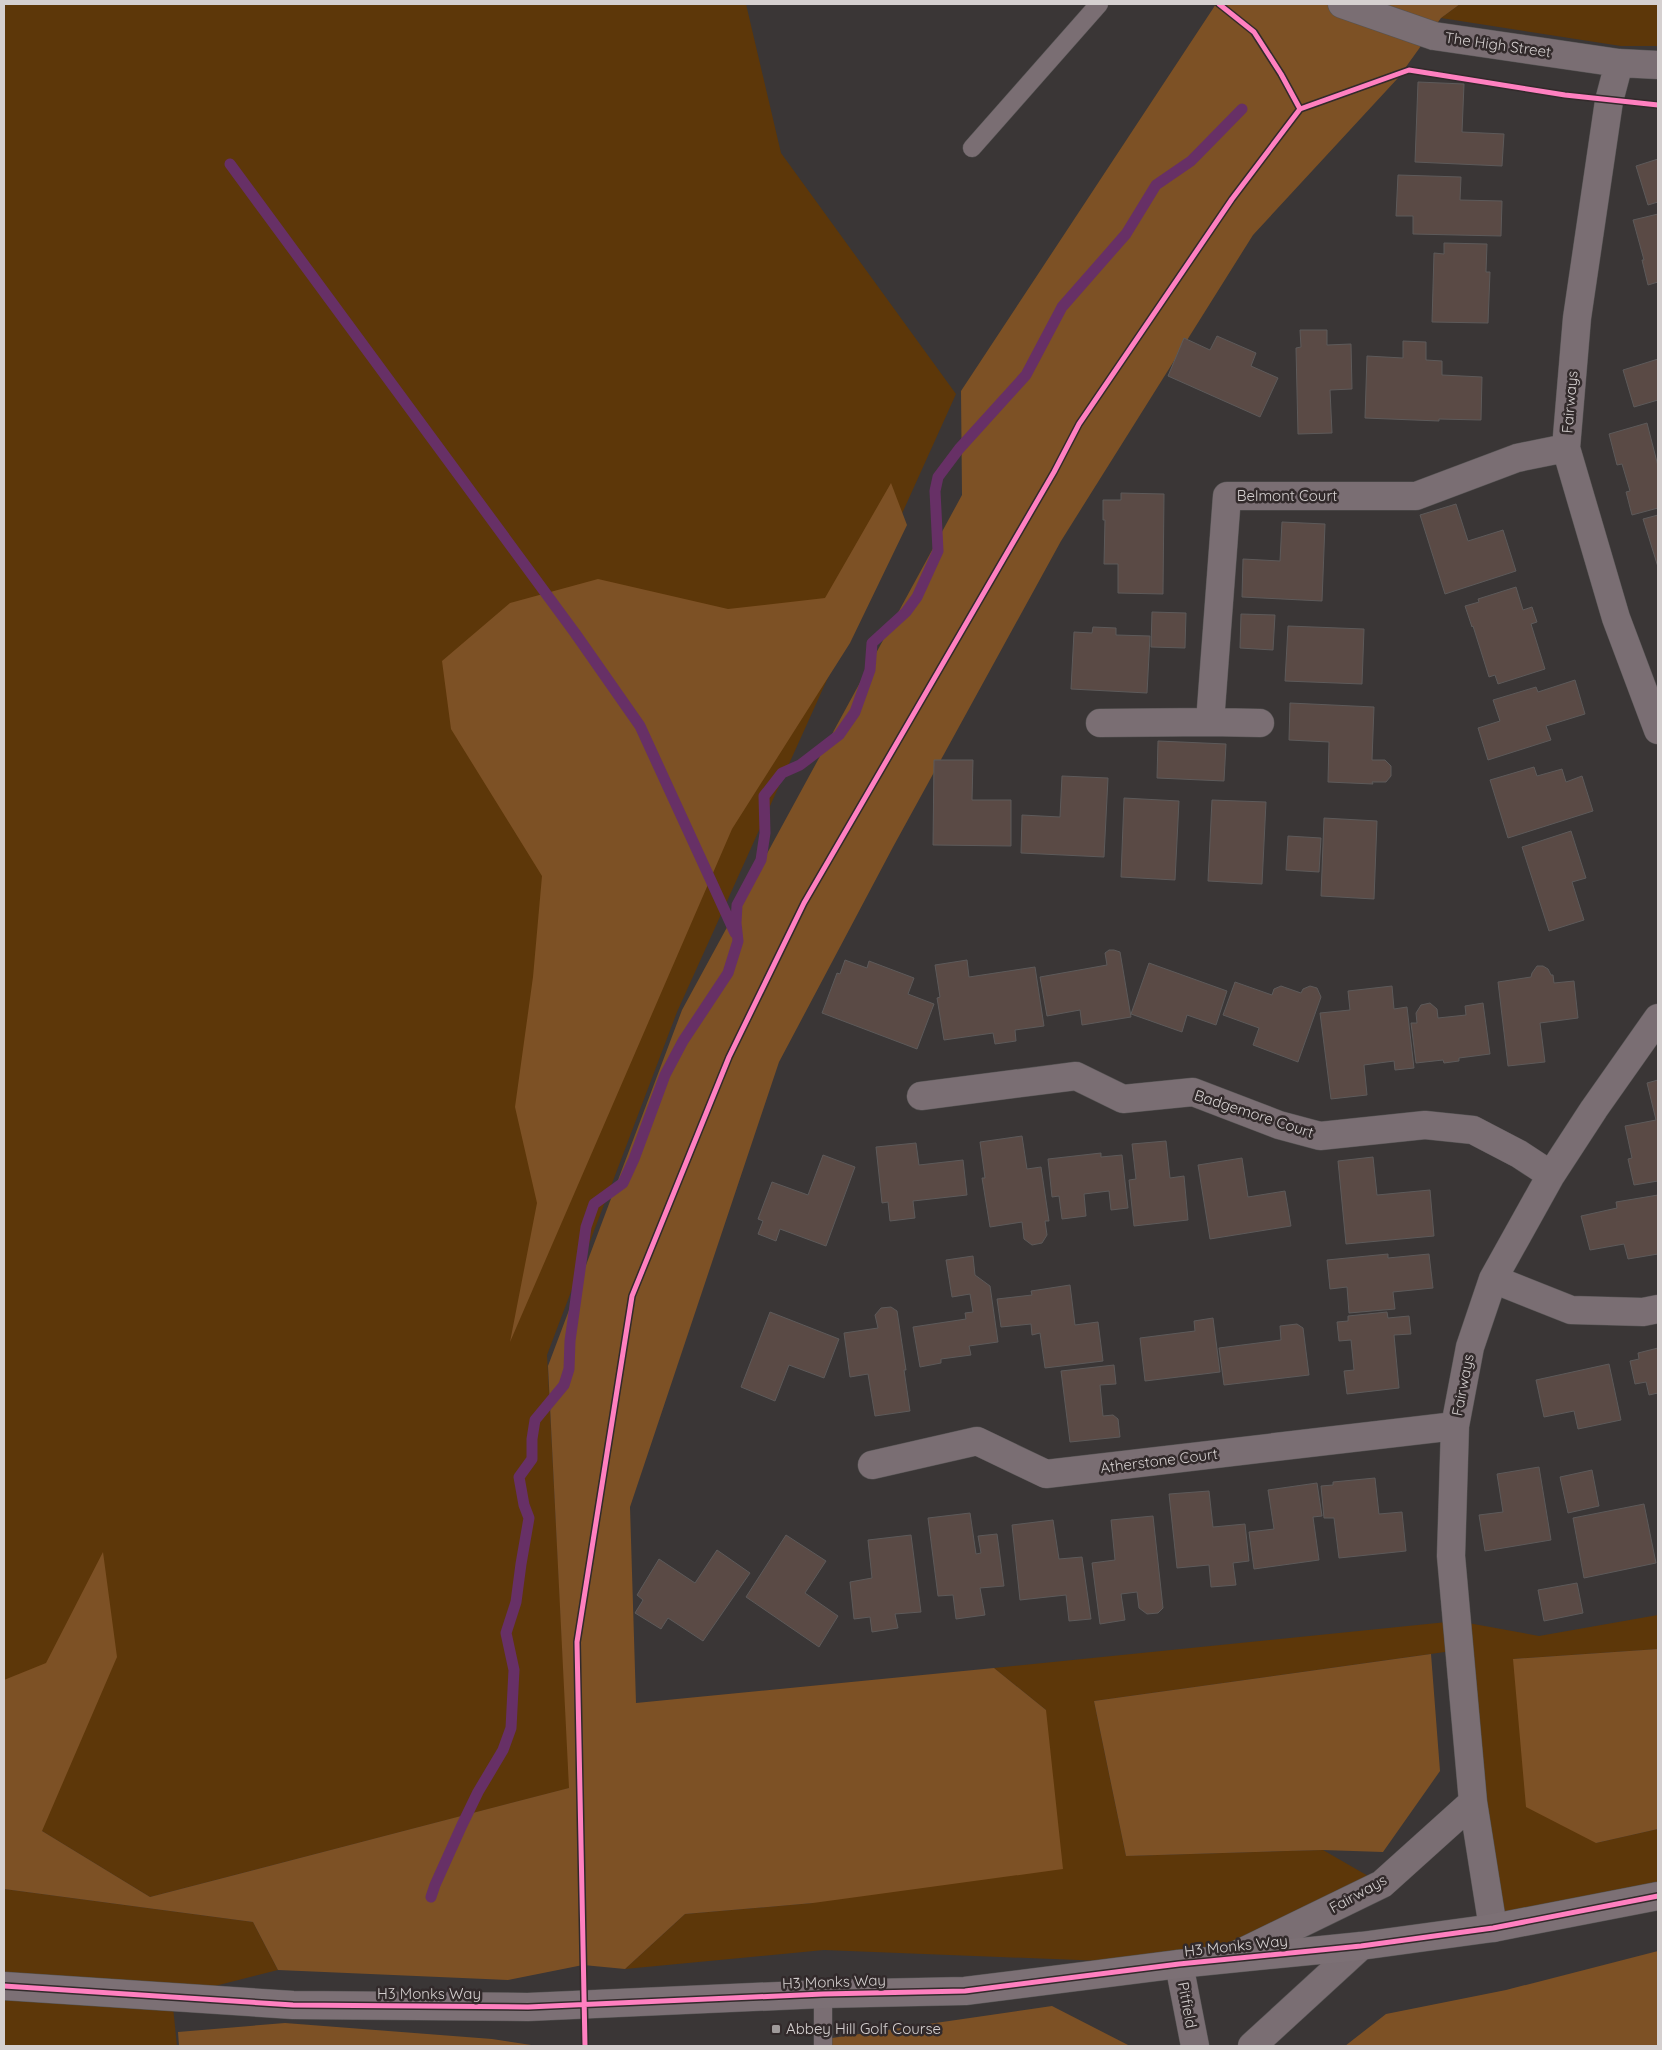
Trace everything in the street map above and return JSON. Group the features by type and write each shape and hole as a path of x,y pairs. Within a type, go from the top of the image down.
{"street":[{"name":"The High Street","path":"1342,4 1434,36 1618,63 1658,65"},
{"name":"Fairways","path":"1618,63 1609,101 1577,318 1566,448 1616,618 1658,730"},
{"name":"Belmont Court","path":"1210,722 1227,496 1416,496 1517,458 1566,448"},
{"path":"1100,723 1260,723"},
{"name":"Fairways","path":"1493,1928 1473,1802 1451,1556 1455,1426 1470,1347 1494,1279 1551,1176 1594,1109 1658,1018"},
{"name":"Badgemore Court","path":"921,1096 1076,1076 1123,1099 1193,1092 1279,1126 1320,1136 1425,1125 1473,1130 1520,1154 1551,1176"},
{"path":"1494,1279 1571,1310 1643,1312 1658,1309"},
{"name":"Atherstone Court","path":"872,1464 977,1441 1046,1474 1455,1426"},
{"name":"Fairways","path":"1226,1960 1382,1884 1473,1802"},
{"name":"H3 Monks Way","path":"4,1986 293,2005 528,2007 823,1994 965,1991 1179,1964 1361,1946 1493,1928 1658,1896"},
{"path":"1252,2046 1361,1946"},
{"name":"Pitfield","path":"1179,1964 1194,2046"}],"lane":[{"path":"972,148 1100,4"},
{"path":"823,1994 823,2046"}],"shaded area":[{"path":"4,4 746,4 781,153 956,394 677,1012 547,1355 570,1788 150,1897 42,1831 4,1824"},
{"path":"1216,4 1460,4 1441,18 1398,78 1253,235 1061,541 893,847 779,1062 630,1507 636,1703 994,1668 1046,1710 1063,1869 813,1903 685,1914 625,1969 583,1965 508,1980 278,1970 253,1922 4,1889 4,1680 46,1663 103,1552 117,1657 42,1831 150,1897 569,1788 548,1366 682,1010 962,495 961,391"},
{"path":"1460,4 1658,4 1658,46 1621,46 1441,18"},
{"path":"891,483 907,525 850,643 732,829 510,1342 537,1203 515,1107 533,977 542,876 451,729 442,661 510,603 598,579 728,609 825,598"},
{"path":"1658,1615 1658,1649 1513,1659 1596,1843 1658,1829 1658,1896 1493,1928 1459,1650 1094,1701 1126,1856 1323,1850 1382,1884 1179,1964 824,1950 625,1969 685,1914 813,1903 1046,1710 994,1668 1457,1621 1539,1636"},
{"path":"1658,1649 1658,1829 1596,1843 1526,1807 1513,1659"},
{"path":"1431,1654 1440,1771 1383,1852 1323,1850 1126,1856 1094,1701"},
{"path":"4,1889 253,1922 278,1970 172,1997 177,2046 4,2046"},
{"path":"1658,1951 1658,2046 1345,2046 1386,2014 1506,1990"},
{"path":"1052,2006 1130,2046 820,2046 832,2038"},
{"path":"285,2023 492,2039 538,2046 179,2046 178,2032"}],"building":[{"path":"1418,82 1464,84 1462,132 1504,134 1502,166 1415,162"},
{"path":"1658,159 1658,202 1648,205 1636,166"},
{"path":"1398,175 1461,177 1460,200 1502,201 1501,236 1413,234 1413,216 1396,216"},
{"path":"1658,214 1658,282 1648,285 1642,260 1644,260 1633,220"},
{"path":"1444,243 1487,244 1486,272 1490,272 1488,323 1432,322 1434,253 1444,254"},
{"path":"1300,330 1327,330 1327,345 1351,344 1352,389 1330,390 1332,433 1298,434 1296,348 1301,347"},
{"path":"1217,336 1256,353 1251,366 1278,378 1260,417 1168,376 1184,338 1210,350"},
{"path":"1403,341 1426,342 1426,360 1442,361 1442,375 1482,377 1481,420 1439,419 1439,421 1365,418 1367,356 1403,358"},
{"path":"1658,359 1658,400 1634,407 1623,370"},
{"path":"1647,423 1658,466 1658,508 1632,515 1626,492 1630,491 1622,464 1617,465 1609,434"},
{"path":"1121,493 1164,494 1163,594 1118,593 1118,564 1104,564 1105,520 1103,520 1103,500 1121,500"},
{"path":"1456,504 1468,541 1503,530 1516,571 1445,594 1420,515"},
{"path":"1658,515 1658,567 1643,519"},
{"path":"1282,522 1325,524 1322,601 1242,597 1243,559 1280,561"},
{"path":"1516,587 1523,610 1532,607 1537,622 1531,624 1545,669 1498,684 1495,675 1489,677 1465,606 1479,602 1478,599"},
{"path":"1152,612 1186,613 1185,648 1151,647"},
{"path":"1241,614 1275,615 1273,650 1240,648"},
{"path":"1288,626 1364,629 1362,684 1285,681"},
{"path":"1093,627 1116,628 1116,635 1150,636 1147,693 1071,689 1074,632 1092,633"},
{"path":"1575,680 1585,714 1546,726 1551,740 1488,760 1478,728 1500,721 1493,700 1536,687 1538,692"},
{"path":"1290,703 1374,707 1372,760 1385,760 1391,766 1391,776 1386,782 1372,782 1373,784 1328,782 1329,742 1289,740"},
{"path":"1158,741 1226,744 1224,781 1157,778"},
{"path":"934,760 973,760 972,800 1011,800 1011,846 933,845"},
{"path":"1534,767 1537,776 1562,769 1566,782 1582,776 1593,811 1508,838 1490,780"},
{"path":"1062,776 1108,778 1104,857 1021,853 1022,815 1060,817"},
{"path":"1124,798 1179,801 1175,880 1121,877"},
{"path":"1212,800 1266,802 1262,884 1208,881"},
{"path":"1324,818 1377,821 1374,899 1321,896"},
{"path":"1571,831 1586,878 1572,882 1584,920 1549,931 1522,847"},
{"path":"1288,836 1321,838 1319,872 1286,870"},
{"path":"1109,950 1120,952 1131,1017 1082,1025 1080,1010 1047,1016 1040,977 1107,965 1105,953"},
{"path":"845,960 867,968 869,961 914,978 908,994 934,1004 917,1049 822,1013 837,973 840,974"},
{"path":"967,960 969,977 1035,967 1044,1026 1015,1030 1016,1041 995,1044 993,1033 944,1040 937,998 940,997 935,965"},
{"path":"1149,963 1227,991 1216,1025 1187,1015 1182,1032 1131,1014"},
{"path":"1537,966 1543,966 1548,969 1551,975 1553,975 1554,983 1574,981 1578,1018 1540,1023 1545,1062 1508,1066 1498,982 1531,977"},
{"path":"1235,982 1272,995 1274,989 1281,986 1301,993 1303,989 1310,986 1317,988 1321,997 1298,1062 1253,1045 1259,1028 1223,1015"},
{"path":"1392,986 1394,1009 1407,1007 1414,1068 1395,1070 1394,1061 1364,1065 1367,1095 1331,1099 1320,1013 1350,1010 1348,991"},
{"path":"1430,1003 1437,1009 1438,1018 1466,1015 1465,1006 1483,1003 1490,1054 1459,1058 1459,1061 1444,1063 1443,1060 1416,1063 1411,1023 1417,1023 1416,1013 1421,1005"},
{"path":"1658,1080 1658,1181 1634,1185 1628,1159 1632,1158 1625,1126 1656,1120 1647,1083"},
{"path":"1022,1136 1027,1169 1041,1167 1049,1221 1045,1221 1047,1235 1042,1243 1032,1245 1024,1239 1022,1222 990,1227 982,1178 985,1178 980,1142"},
{"path":"1166,1141 1170,1178 1184,1176 1188,1220 1134,1226 1129,1180 1136,1179 1132,1144"},
{"path":"916,1143 919,1165 963,1160 967,1195 913,1201 915,1218 890,1221 888,1202 882,1203 876,1147"},
{"path":"1101,1153 1101,1157 1122,1155 1128,1208 1111,1210 1109,1191 1084,1194 1086,1216 1062,1219 1059,1196 1052,1197 1048,1159"},
{"path":"823,1155 855,1167 826,1246 780,1229 776,1241 758,1234 763,1221 758,1219 772,1182 808,1195"},
{"path":"1373,1157 1377,1195 1430,1190 1434,1236 1346,1244 1338,1161"},
{"path":"1242,1158 1248,1197 1285,1191 1291,1226 1210,1239 1198,1165"},
{"path":"1658,1195 1658,1254 1628,1259 1624,1244 1590,1250 1581,1216 1617,1208 1616,1202"},
{"path":"1388,1254 1388,1258 1429,1254 1433,1288 1393,1292 1395,1309 1349,1313 1347,1287 1330,1289 1327,1260"},
{"path":"973,1256 975,1275 990,1286 998,1342 969,1346 971,1355 941,1359 941,1363 920,1367 913,1327 966,1319 965,1313 973,1312 970,1294 952,1297 946,1260"},
{"path":"1070,1285 1075,1325 1098,1322 1103,1361 1045,1368 1040,1333 1032,1335 1031,1324 1001,1327 997,1299 1032,1295 1031,1291"},
{"path":"891,1307 897,1311 910,1411 875,1416 868,1374 850,1377 844,1333 878,1328 875,1315 881,1308"},
{"path":"770,1312 839,1339 824,1378 789,1365 775,1401 741,1387"},
{"path":"1387,1312 1388,1318 1409,1316 1411,1334 1394,1335 1399,1388 1347,1394 1344,1371 1354,1370 1351,1340 1339,1341 1337,1322 1348,1321 1348,1316"},
{"path":"1213,1318 1220,1372 1145,1381 1140,1338 1195,1331 1194,1321"},
{"path":"1297,1324 1303,1328 1309,1375 1224,1385 1219,1348 1281,1340 1280,1326"},
{"path":"1658,1348 1658,1393 1649,1395 1646,1382 1635,1384 1630,1361 1639,1359 1638,1353"},
{"path":"1609,1364 1621,1420 1578,1429 1574,1411 1544,1417 1536,1380"},
{"path":"1114,1365 1116,1384 1100,1385 1103,1416 1113,1415 1118,1419 1120,1437 1070,1442 1061,1371"},
{"path":"1539,1467 1551,1540 1485,1551 1479,1515 1503,1512 1497,1474"},
{"path":"1592,1470 1599,1506 1568,1513 1560,1477"},
{"path":"1375,1478 1379,1514 1402,1512 1406,1551 1339,1558 1334,1518 1324,1518 1321,1486 1333,1485 1333,1482"},
{"path":"1317,1483 1322,1516 1313,1517 1319,1560 1254,1569 1249,1532 1274,1529 1268,1490"},
{"path":"1209,1491 1213,1527 1245,1524 1249,1561 1233,1563 1236,1585 1211,1587 1209,1565 1177,1568 1169,1494"},
{"path":"1644,1504 1656,1563 1584,1578 1573,1518"},
{"path":"970,1513 976,1554 981,1553 978,1536 997,1534 1004,1586 980,1588 985,1615 956,1619 953,1595 938,1596 928,1518"},
{"path":"1153,1516 1163,1608 1158,1613 1147,1614 1139,1608 1137,1592 1121,1594 1125,1620 1100,1624 1092,1563 1115,1560 1111,1520"},
{"path":"1053,1520 1059,1559 1082,1557 1091,1619 1069,1621 1066,1595 1020,1600 1012,1525"},
{"path":"786,1535 826,1561 805,1593 838,1616 819,1647 746,1597"},
{"path":"911,1535 921,1612 895,1614 898,1628 872,1632 870,1617 854,1619 850,1582 872,1578 868,1540"},
{"path":"717,1550 750,1573 703,1641 668,1618 661,1629 635,1613 643,1600 637,1595 659,1559 695,1583"},
{"path":"1577,1583 1583,1613 1544,1621 1538,1590"}],"waterway":[{"path":"431,1897 462,1825 478,1792 503,1750 511,1728 514,1670 506,1633 516,1602 529,1518 524,1505 519,1477 532,1459 532,1439 535,1420 564,1385 569,1369 570,1341 586,1227 594,1204 623,1183 634,1159 665,1075 683,1041 728,973 738,941 737,905 761,860 765,833 764,796 782,773 800,765 839,735 855,712 870,670 872,643 906,612 917,597 938,551 935,491 938,477 959,449 1026,375 1062,307 1126,234 1156,185 1191,161 1242,109"},
{"path":"230,164 575,633 640,726 735,933"}],"cycle path":[{"path":"1219,4 1254,32 1281,74 1300,109 1409,70 1565,95 1658,105"},
{"path":"585,2046 577,1642 632,1296 729,1057 804,903 1054,472 1079,424 1232,199 1300,109"},
{"path":"4,1986 293,2005 528,2007 823,1994 965,1991 1179,1964 1361,1946 1493,1928 1658,1896"}],"place":[{"name":"Abbey Hill Golf Course","path":"776,2029"}]}
